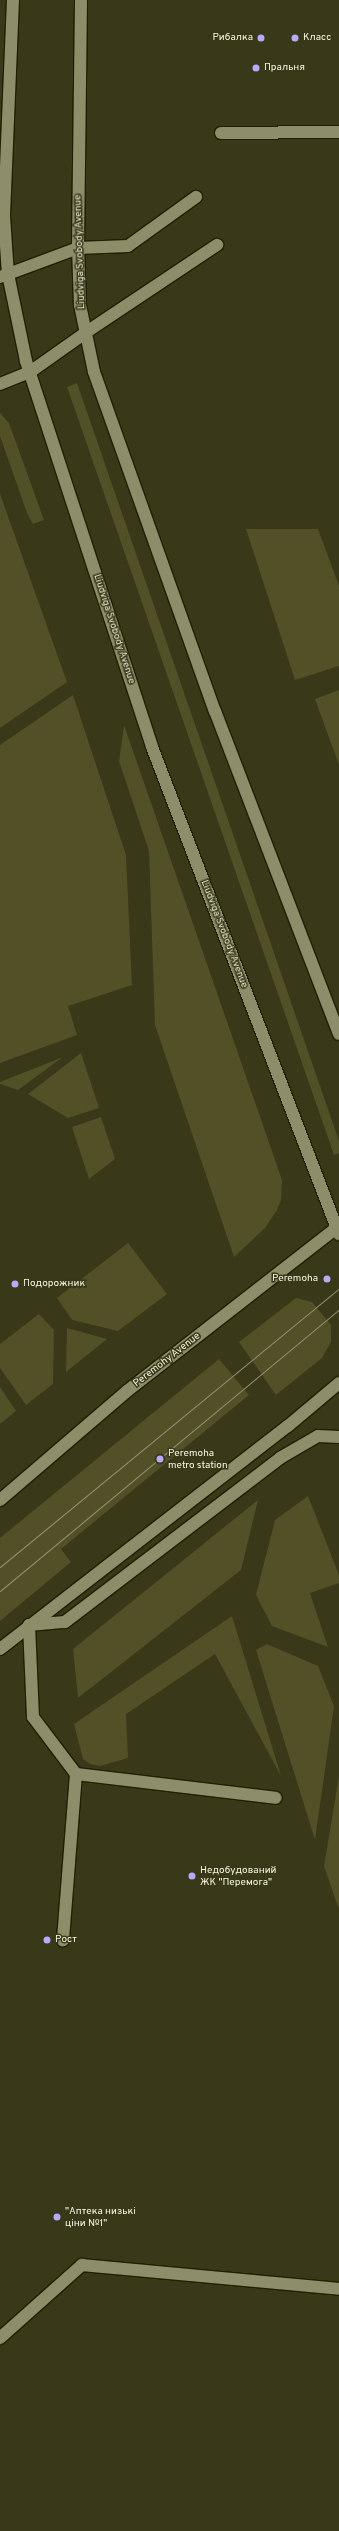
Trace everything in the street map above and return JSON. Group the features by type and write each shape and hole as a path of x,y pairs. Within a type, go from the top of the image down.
{"main road":[{"name":"Liudviga Svobody Avenue","path":"13,0 5,178 4,275 30,372 152,747 338,1229"},
{"name":"Liudviga Svobody Avenue","path":"81,0 78,248 80,304 94,372 215,711 338,1031"},
{"path":"221,133 339,132"},
{"path":"4,275 78,248 128,246 196,197"},
{"path":"0,384 30,372 85,333 217,245"},
{"name":"Peremohy Avenue","path":"0,1500 127,1391 338,1229"},
{"path":"0,1649 29,1625 288,1426 339,1383"},
{"path":"29,1625 65,1622 280,1458 318,1436 339,1437"},
{"path":"29,1625 33,1717 76,1774 63,1940"},
{"path":"76,1774 276,1798"},
{"path":"0,2338 82,2265 339,2289"}],"shaded area":[{"path":"77,383 339,1141 339,1153 334,1155 67,387"},
{"path":"0,413 9,423 44,520 33,524 27,513 0,436"},
{"path":"0,494 67,682 0,728"},
{"path":"246,529 318,529 339,586 339,666 295,680"},
{"path":"339,690 339,765 315,699"},
{"path":"73,695 126,855 132,985 68,1006 77,1035 0,1063 0,745"},
{"path":"124,725 282,1180 281,1200 277,1210 265,1228 234,1257 155,1025 149,851 119,761"},
{"path":"81,1053 99,1108 68,1118 28,1094"},
{"path":"63,1057 18,1090 0,1084 0,1082"},
{"path":"101,1117 115,1159 89,1179 72,1127"},
{"path":"128,1243 167,1294 118,1331 72,1320 57,1298"},
{"path":"296,1298 312,1302 331,1325 331,1342 322,1358 276,1395 239,1342"},
{"path":"39,1314 54,1330 53,1384 26,1405 0,1368 0,1344"},
{"path":"67,1328 107,1339 66,1372"},
{"path":"219,1359 249,1395 61,1549 71,1562 0,1621 0,1538"},
{"path":"0,1387 16,1411 0,1424"},
{"path":"308,1496 339,1575 339,1583 310,1593 328,1647 272,1626 256,1595 275,1520"},
{"path":"258,1500 241,1570 78,1698 73,1649"},
{"path":"232,1616 281,1776 215,1654 126,1714 128,1758 100,1766 90,1764 83,1759 74,1724"},
{"path":"267,1644 318,1666 334,1706 315,1840 256,1650"},
{"path":"339,1776 339,1906 338,1907 324,1866"}],"tram line":[{"path":"0,1567 339,1289"},
{"path":"0,1591 339,1310"}],"place":[{"name":"Рибалка","path":"261,38"},
{"name":"Класс","path":"295,38"},
{"name":"Пральня","path":"256,68"},
{"name":"Peremoha","path":"327,1279"},
{"name":"Подорожник","path":"15,1284"},
{"name":"Peremoha metro station","path":"160,1459"},
{"name":"Недобудований ЖК \"Перемога\"","path":"192,1876"},
{"name":"Рост","path":"47,1940"},
{"name":"\"Аптека низькі ціни №1\"","path":"57,2217"}]}
